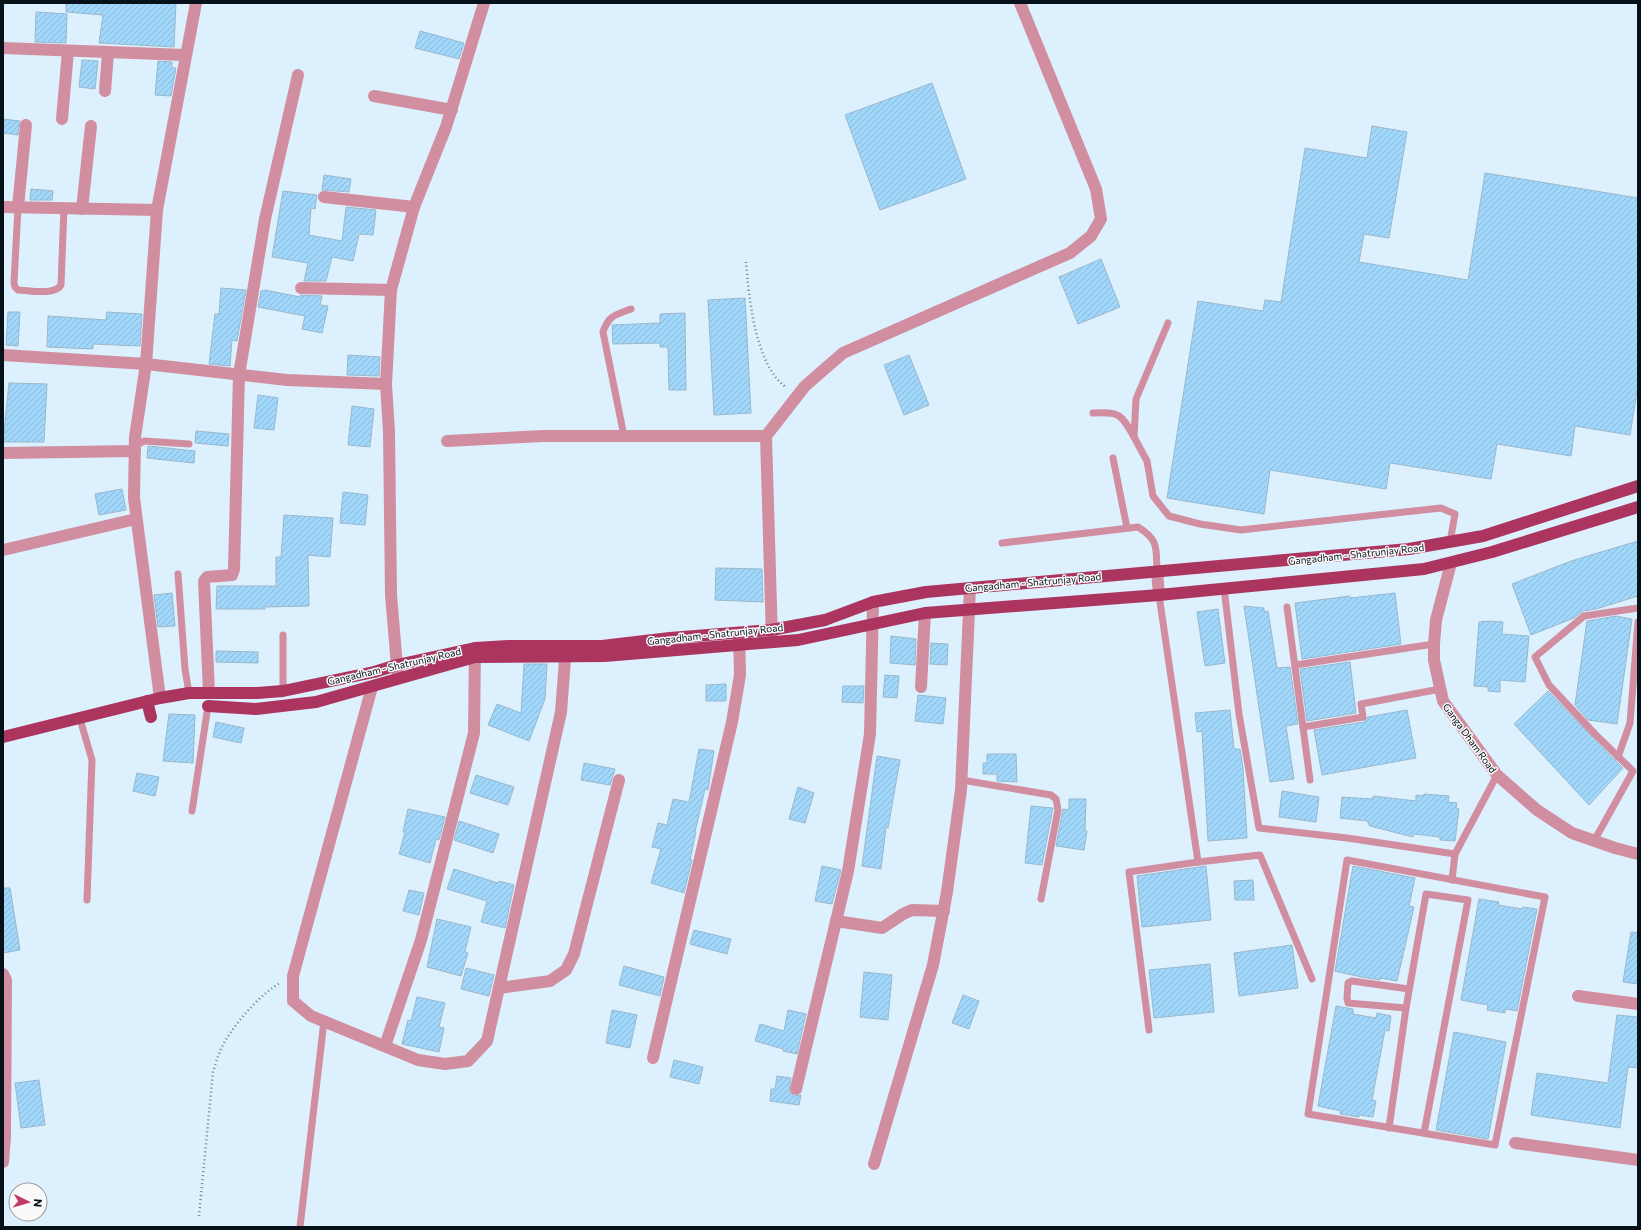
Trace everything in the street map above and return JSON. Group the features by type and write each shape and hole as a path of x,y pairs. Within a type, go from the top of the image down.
{"main road":[{"name":"Gangadham - Shatrunjay Road","path":"3,738 160,698 189,693 257,693 283,691 374,672 397,665 475,652 566,650 670,638 740,639 772,636 825,620 873,602 926,592 1380,552 1450,542 1483,536 1638,486"},
{"name":"Gangadham - Shatrunjay Road","path":"772,636 798,640 872,623 925,613 969,608 1159,595 1424,569 1451,563 1637,510"},
{"path":"1450,542 1451,563"},
{"name":"Gangadham - Shatrunjay Road","path":"208,706 256,709 316,702 372,687 475,652"},
{"path":"147,702 151,717"}],"street":[{"path":"160,698 136,519 134,498 135,449 146,364 158,210 185,55 196,3"},
{"path":"398,678 391,595 389,432 386,384 391,290 414,207 452,110 484,3"},
{"path":"772,636 766,436 797,395 805,386 843,353 1070,252 1091,236 1101,219 1096,188 1020,3"},
{"path":"3,48 185,55"},
{"path":"62,119 68,51"},
{"path":"105,92 108,52"},
{"path":"210,693 204,581 207,577 228,577 232,575 234,569 239,375 264,219 298,76"},
{"path":"374,96 452,110"},
{"path":"18,207 26,125"},
{"path":"82,209 91,126"},
{"path":"324,197 414,207"},
{"path":"3,207 158,210"},
{"path":"301,288 391,290"},
{"path":"3,354 146,364 287,380 386,384"},
{"path":"447,441 543,436 766,436"},
{"path":"3,453 135,449"},
{"path":"3,550 136,519"},
{"name":"Ganga Dham Road","path":"1451,563 1436,620 1434,644 1434,660 1443,701 1498,776 1537,810 1572,833 1638,854"},
{"path":"1157,571 1159,595"},
{"path":"874,1164 933,966 944,911 962,780 970,588"},
{"path":"796,1089 848,871 870,734 873,602"},
{"path":"922,687 925,613"},
{"path":"653,1058 732,722 740,675 740,639"},
{"path":"372,687 293,976 293,1001 311,1016 418,1060 445,1064 468,1062 487,1041 558,727 561,712 566,650"},
{"path":"385,1046 421,940 474,733 475,652"},
{"path":"499,988 550,981 566,970 574,954 619,780"},
{"path":"836,921 882,928 903,914 912,910 944,911"},
{"path":"3,974 6,980 5,1137 3,1162"},
{"path":"1578,996 1638,1004"},
{"path":"1515,1143 1638,1160"}],"lane":[{"path":"18,207 14,283 18,290 53,291 61,285 64,208"},
{"path":"624,436 603,332 607,322 613,315 631,309"},
{"path":"1134,437 1136,399 1168,323"},
{"path":"1093,413 1114,412 1125,420 1147,461 1153,496 1169,516 1200,524 1241,530 1441,508 1455,514 1450,542"},
{"path":"135,449 144,441 189,444"},
{"path":"1113,458 1127,528"},
{"path":"1002,543 1138,527 1154,539 1156,547 1157,571"},
{"path":"178,574 185,669 189,693"},
{"path":"1224,588 1238,714 1259,828 1347,838 1455,854"},
{"path":"1159,595 1198,862"},
{"path":"1287,607 1310,780"},
{"path":"1594,841 1633,771 1550,685 1535,657 1584,616 1638,608"},
{"path":"1618,757 1630,723 1638,622"},
{"path":"283,635 283,691"},
{"path":"1295,665 1434,644"},
{"path":"1303,726 1363,716 1361,704 1440,689"},
{"path":"192,811 208,706"},
{"path":"80,719 92,760 87,900"},
{"path":"1452,880 1455,854 1498,776"},
{"path":"962,780 1051,795 1056,799 1058,810 1041,899"},
{"path":"1150,1030 1129,872 1260,855 1312,979"},
{"path":"1347,860 1452,880 1545,897 1495,1145 1308,1114 1347,860"},
{"path":"1389,1128 1409,988 1426,894 1468,900 1424,1133"},
{"path":"1406,1008 1348,1002 1348,983 1352,981 1409,988"},
{"path":"300,1227 324,1021"}],"path":[{"path":"746,262 749,304 756,334 766,361 781,384 797,395"},
{"path":"199,1216 213,1072 219,1054 229,1035 257,1003 279,983 293,976"}],"building":[{"path":"66,3 176,3 174,47 99,43 103,15 66,12"},
{"path":"36,12 67,14 66,43 35,42"},
{"path":"420,31 464,43 459,59 415,48"},
{"path":"82,60 98,61 95,89 79,87"},
{"path":"158,61 172,62 172,68 176,68 171,96 155,95"},
{"path":"932,83 966,179 880,210 845,115"},
{"path":"3,119 20,121 18,135 3,133"},
{"path":"1372,126 1407,132 1389,238 1364,234 1359,262 1468,280 1485,173 1638,198 1638,386 1630,435 1575,426 1571,456 1497,444 1491,479 1390,463 1386,489 1270,470 1264,514 1167,498 1198,301 1263,311 1265,300 1281,302 1305,148 1367,158"},
{"path":"324,175 351,179 349,192 322,190"},
{"path":"31,189 53,191 52,200 30,200"},
{"path":"283,191 317,195 315,209 311,208 309,235 342,241 346,207 376,210 373,235 359,234 353,261 332,257 326,281 304,281 308,263 272,257"},
{"path":"1101,259 1120,307 1078,324 1059,277"},
{"path":"221,288 246,290 237,341 232,340 230,366 209,364 215,314 219,314"},
{"path":"265,290 300,297 300,295 322,296 320,305 328,306 322,333 302,329 305,316 258,307 261,291"},
{"path":"745,298 751,413 714,415 708,300"},
{"path":"8,312 20,312 18,346 6,345"},
{"path":"107,312 142,314 140,346 93,344 93,349 47,347 48,316 106,320"},
{"path":"685,313 686,390 669,390 668,347 660,347 660,343 613,344 612,325 660,323 660,314"},
{"path":"348,355 380,357 379,376 347,375"},
{"path":"909,355 929,405 904,415 884,365"},
{"path":"9,383 47,384 44,442 3,442"},
{"path":"258,395 278,398 274,430 254,428"},
{"path":"352,406 374,409 370,447 348,445"},
{"path":"196,431 229,434 228,446 195,443"},
{"path":"148,446 195,451 194,463 147,458"},
{"path":"122,489 126,510 99,515 95,494"},
{"path":"343,492 368,495 365,525 340,523"},
{"path":"284,515 333,518 330,557 308,555 309,606 265,607 265,609 216,609 217,586 276,586 276,557 281,557"},
{"path":"1638,541 1638,596 1596,609 1583,611 1574,618 1531,635 1512,584 1571,561"},
{"path":"716,568 762,569 763,602 715,600"},
{"path":"172,593 175,626 158,627 154,595"},
{"path":"1395,593 1401,644 1302,659 1295,603 1350,596 1350,598"},
{"path":"1244,606 1264,608 1264,612 1268,611 1277,668 1290,667 1298,724 1286,726 1294,779 1270,782"},
{"path":"1218,609 1225,663 1205,666 1197,612"},
{"path":"1616,616 1632,619 1617,724 1588,720 1575,705 1587,621"},
{"path":"1479,622 1503,622 1502,634 1529,636 1525,682 1500,680 1500,692 1488,691 1488,687 1474,686"},
{"path":"891,636 916,639 915,665 890,663"},
{"path":"931,643 948,644 947,665 930,664"},
{"path":"216,651 258,652 258,663 216,662"},
{"path":"1350,662 1356,713 1307,721 1300,669"},
{"path":"524,664 547,664 545,699 529,741 488,725 497,704 521,713"},
{"path":"885,675 899,676 897,698 883,697"},
{"path":"726,684 726,701 706,701 706,685"},
{"path":"843,686 864,686 863,703 842,702"},
{"path":"1548,691 1623,768 1589,805 1514,724"},
{"path":"918,695 946,698 943,724 915,721"},
{"path":"1230,710 1234,749 1240,749 1243,768 1247,838 1208,841 1202,731 1197,732 1195,713"},
{"path":"1407,710 1416,758 1322,775 1314,730 1364,722 1368,717"},
{"path":"169,714 195,715 193,763 163,761"},
{"path":"216,722 244,728 241,743 213,737"},
{"path":"699,749 714,751 708,790 705,789 695,832 690,860 692,860 684,893 651,883 661,849 652,847 658,823 667,825 673,799 689,802"},
{"path":"987,754 1016,754 1017,782 997,781 997,774 983,774 983,763 987,763"},
{"path":"877,756 900,760 888,828 886,827 881,869 862,866"},
{"path":"584,763 615,769 610,785 581,780"},
{"path":"137,773 159,777 155,796 133,791"},
{"path":"476,775 514,787 508,805 470,793"},
{"path":"798,787 814,793 805,823 789,819"},
{"path":"1282,791 1319,797 1316,822 1279,817"},
{"path":"1424,794 1449,796 1448,802 1457,803 1456,808 1459,809 1455,841 1440,840 1440,837 1413,834 1413,837 1370,826 1367,821 1340,818 1342,797 1373,799 1373,796 1416,801 1416,795 1423,796"},
{"path":"1069,799 1086,799 1085,831 1087,831 1084,850 1056,846 1063,809 1069,810"},
{"path":"1031,806 1053,808 1042,865 1025,863"},
{"path":"408,809 445,817 439,840 436,839 430,863 399,854 405,832 403,832"},
{"path":"459,821 499,834 493,853 454,840"},
{"path":"822,866 841,870 832,904 815,901"},
{"path":"1206,866 1211,920 1142,927 1137,876"},
{"path":"1353,866 1415,878 1409,906 1414,907 1397,981 1361,977 1335,971"},
{"path":"454,869 498,883 499,881 514,885 505,928 481,922 487,901 447,889"},
{"path":"1253,880 1254,900 1235,900 1234,881"},
{"path":"3,888 10,888 20,950 3,953"},
{"path":"409,890 424,893 419,915 403,911"},
{"path":"1479,899 1499,902 1498,905 1522,909 1523,907 1537,909 1517,1011 1505,1009 1505,1013 1487,1010 1488,1005 1461,1000"},
{"path":"437,919 471,927 465,952 468,953 461,976 427,967"},
{"path":"694,930 731,939 727,954 690,944"},
{"path":"1631,932 1638,933 1638,984 1623,982"},
{"path":"1292,945 1298,988 1239,996 1234,953"},
{"path":"1210,964 1214,1012 1154,1018 1149,970"},
{"path":"624,966 664,977 660,996 619,985"},
{"path":"466,968 494,975 489,996 461,989"},
{"path":"864,972 892,975 888,1020 860,1017"},
{"path":"963,995 979,1001 969,1029 952,1023"},
{"path":"417,997 445,1003 439,1027 444,1028 439,1052 402,1044 408,1020 411,1021"},
{"path":"1336,1006 1353,1009 1353,1014 1376,1018 1377,1013 1391,1016 1389,1031 1385,1030 1372,1100 1376,1101 1373,1117 1359,1115 1359,1117 1340,1114 1341,1111 1318,1106"},
{"path":"612,1010 637,1015 630,1048 606,1043"},
{"path":"788,1010 806,1014 797,1054 783,1051 783,1049 755,1041 760,1024 784,1031"},
{"path":"1617,1015 1638,1017 1638,1068 1628,1067 1620,1128 1531,1115 1537,1073 1608,1083"},
{"path":"1454,1032 1506,1042 1488,1139 1436,1130"},
{"path":"674,1060 703,1067 699,1084 670,1077"},
{"path":"777,1076 791,1078 789,1091 794,1096 801,1095 799,1105 770,1101 771,1089 775,1089"},
{"path":"39,1080 45,1125 21,1128 15,1083"}]}
